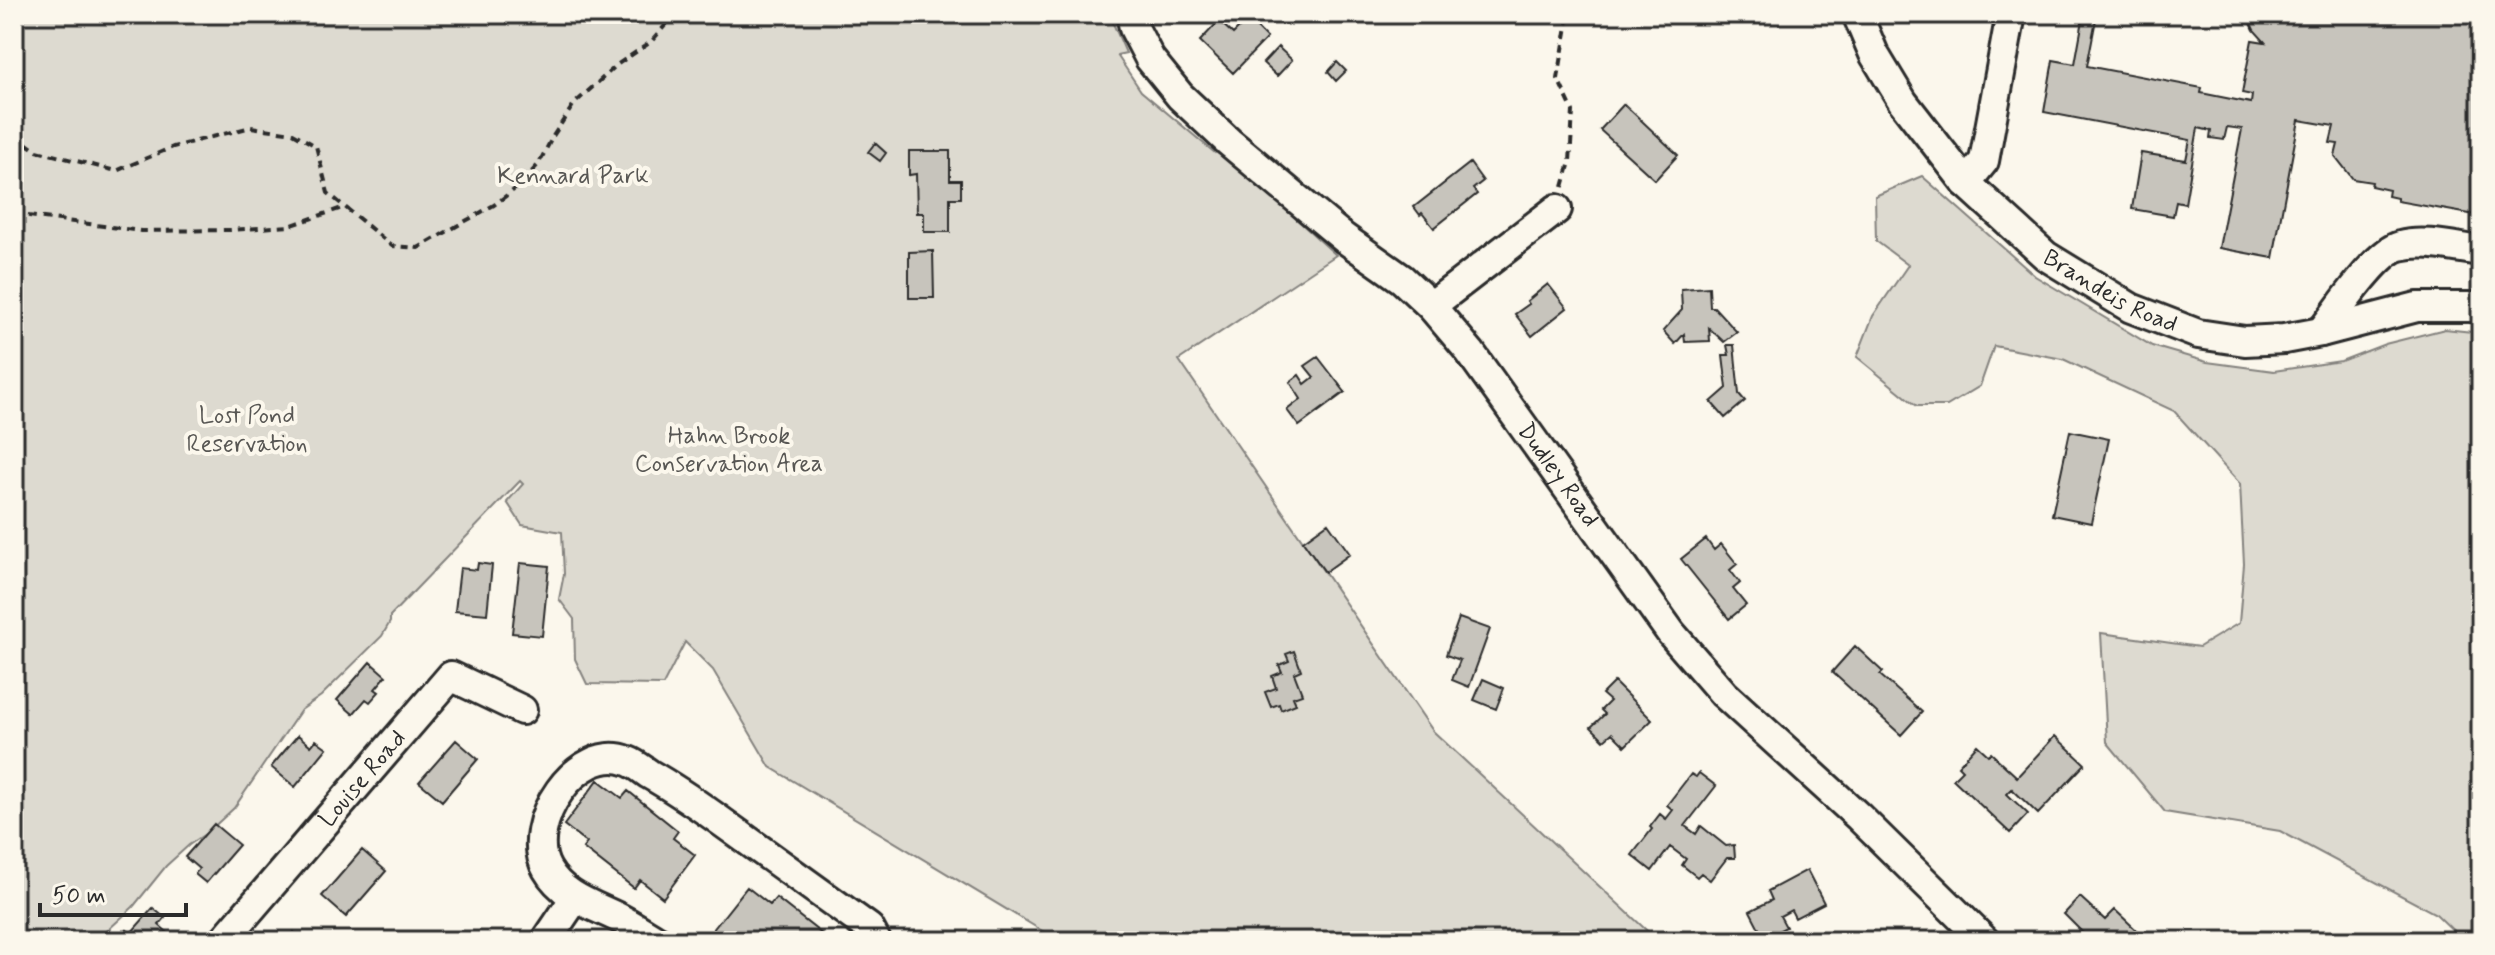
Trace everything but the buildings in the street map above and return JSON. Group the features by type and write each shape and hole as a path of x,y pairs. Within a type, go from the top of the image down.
{"street":[{"name":"Dudley Road","path":"1131,14 1134,28 1150,59 1180,96 1332,229 1402,279 1431,306 1470,352 1671,633 1724,694 1859,817 1985,941"},
{"name":"Brandeis Road","path":"1857,14 1874,54 1903,102 1966,183 2046,256 2131,308 2198,334 2245,341 2284,339 2321,332 2417,307 2481,307"},
{"path":"1966,183 1984,161 2011,14"},
{"path":"1431,306 1557,209"},
{"path":"2321,332 2376,263 2392,249 2418,244 2481,251"},
{"name":"Louise Road","path":"223,941 451,676 522,710"},
{"path":"658,941 623,920 575,898 559,885 546,867 540,848 548,808 570,779 588,763 609,757 628,761 684,795 869,928 876,941"},
{"path":"546,941 575,898"}],"path":[{"path":"14,135 37,151 116,171 173,147 251,127 293,133 316,146 328,193 392,246 418,248 494,205 515,189 538,165 574,104 618,64 651,42 675,14"},
{"path":"1557,209 1570,162 1573,111 1558,79 1569,14"},
{"path":"14,214 141,231 230,230 289,226 345,207"},
{"path":"2481,568 2473,587 2481,630"}],"green space":[{"path":"14,14 1109,14 1126,53 1117,55 1141,91 1215,153 1220,150 1336,255 1179,360 1433,731 1658,941 1059,941 770,767 713,670 685,642 663,685 587,684 575,659 574,619 559,599 564,574 562,532 522,525 507,502 523,484 520,481 390,616 382,636 321,696 301,710 234,808 166,866 133,907 96,941 14,941"},
{"path":"1922,176 2035,276 2152,346 2207,362 2274,371 2341,361 2385,344 2445,329 2481,333 2481,941 2464,941 2436,914 2280,831 2165,812 2107,742 2101,633 2199,647 2239,623 2244,564 2240,484 2174,411 2063,359 1994,346 1980,386 1947,406 1917,406 1857,357 1873,316 1908,265 1876,241 1875,196"}],"park label":[{"name":"Kennard Park","path":"573,176"},
{"name":"Lost Pond Reservation","path":"247,430"},
{"name":"Hahn Brook Conservation Area","path":"729,450"}]}
